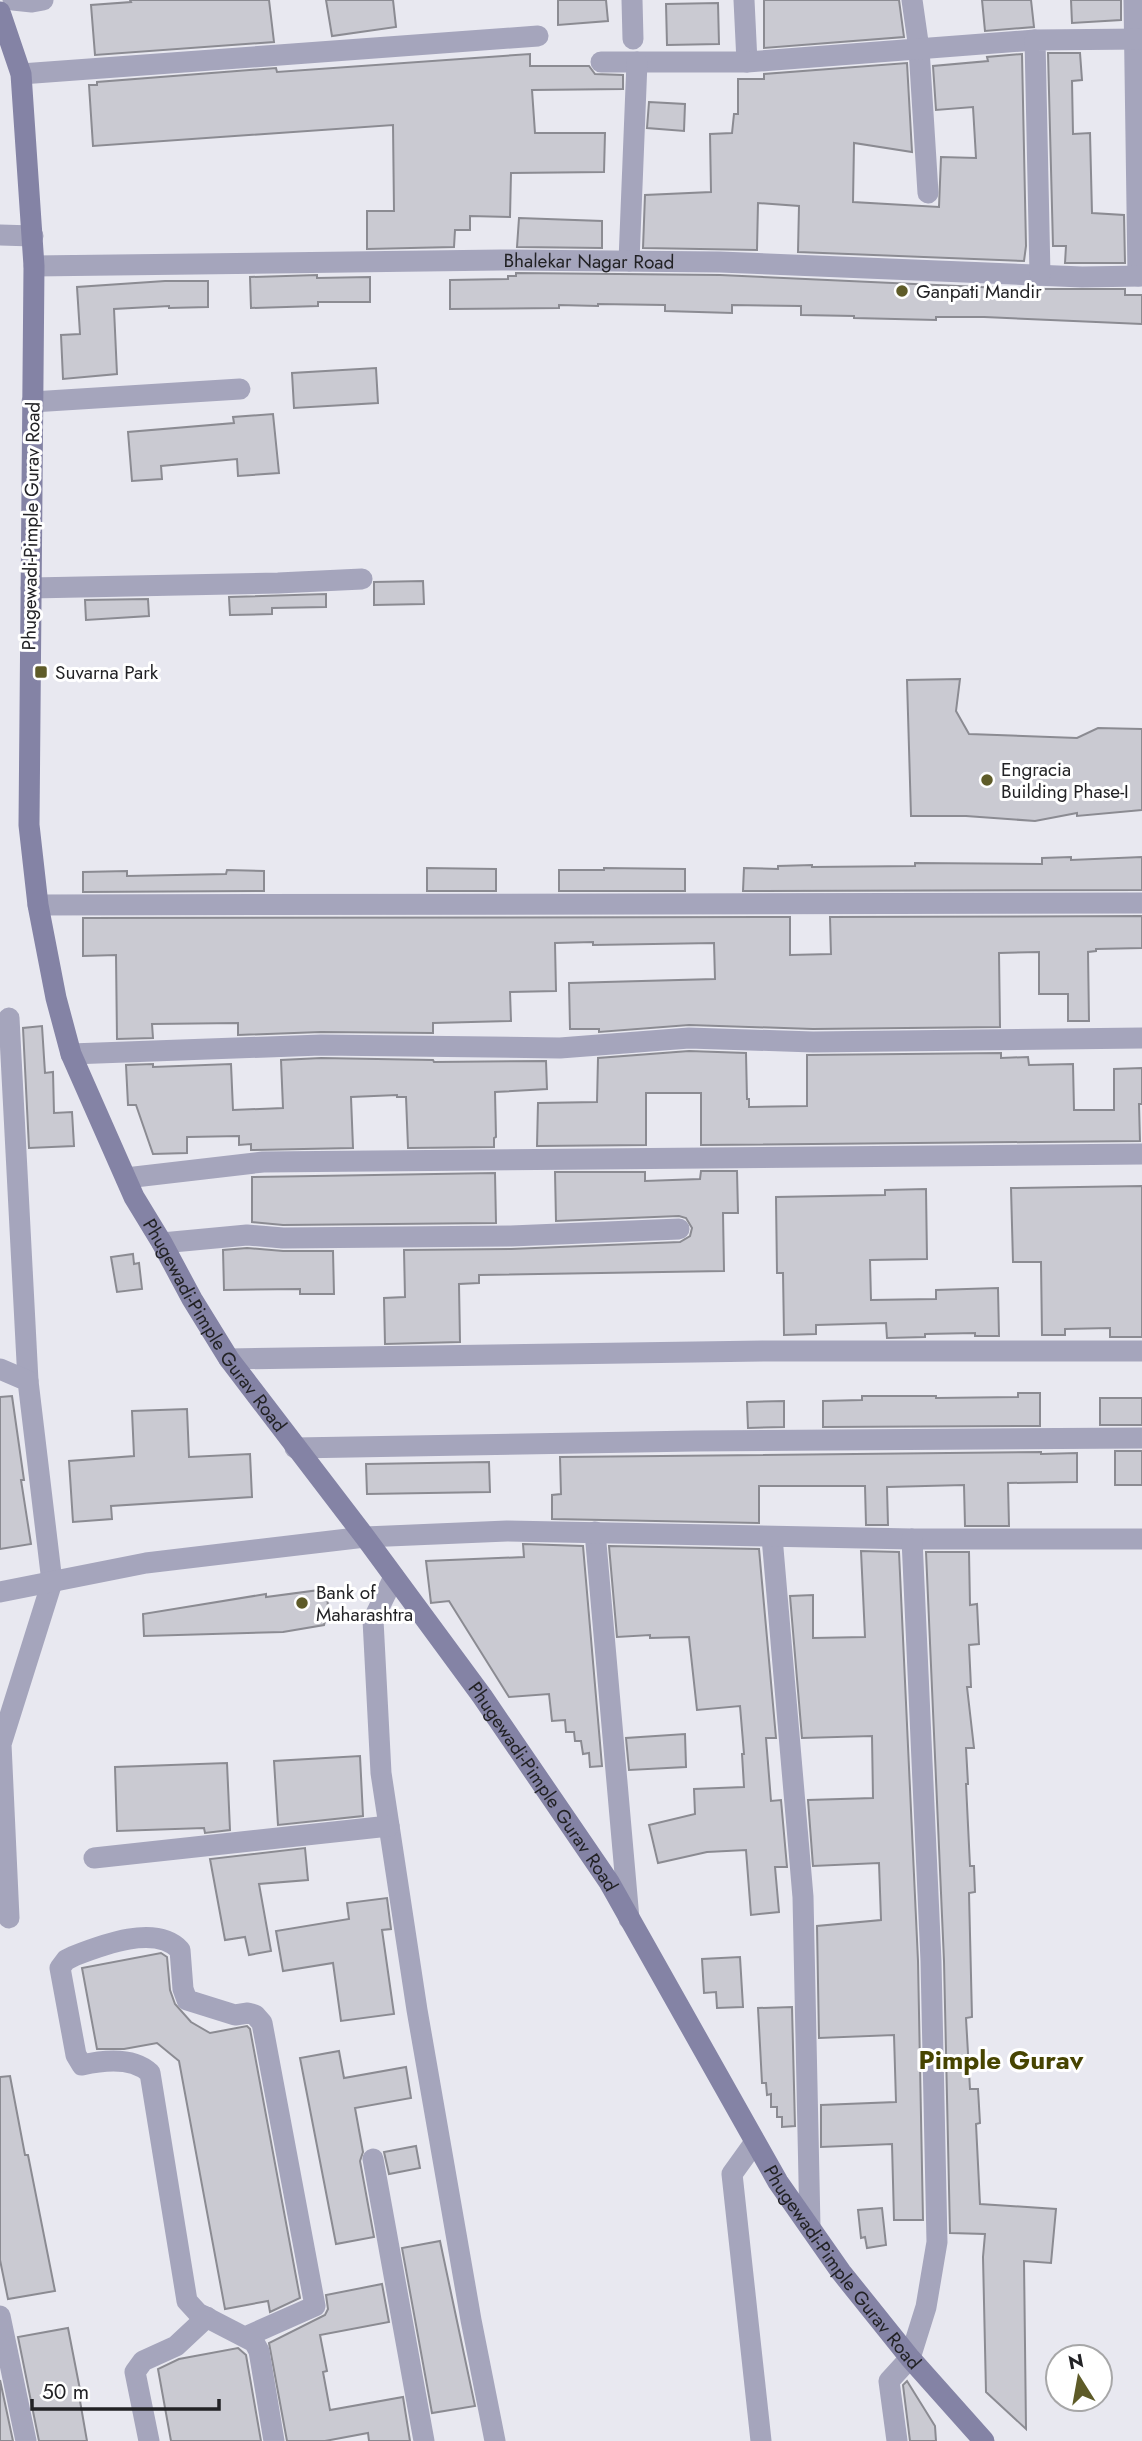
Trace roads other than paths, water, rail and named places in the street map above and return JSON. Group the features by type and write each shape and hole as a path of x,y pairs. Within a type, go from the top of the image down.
{"street":[{"path":"13,0 43,0"},
{"path":"632,0 633,39"},
{"path":"744,0 747,62"},
{"path":"912,0 919,48 928,193"},
{"path":"1134,0 1139,39 1140,276"},
{"name":"Phugewadi-Pimple Gurav Road","path":"0,12 21,74 33,236 29,825 38,905 56,998 71,1054 134,1197 229,1359 365,1537 560,1808 609,1882 778,2182 841,2272 910,2358 984,2441"},
{"path":"21,74 538,36"},
{"path":"601,62 747,62 1035,40 1139,39"},
{"path":"1035,40 1040,275"},
{"path":"629,261 636,62"},
{"path":"0,235 33,236"},
{"name":"Bhalekar Nagar Road","path":"34,266 629,261 1140,276"},
{"path":"32,402 240,389"},
{"path":"31,588 362,579"},
{"path":"38,905 1142,904"},
{"path":"9,1018 27,1381 52,1582 1,1744 9,1918"},
{"path":"71,1054 321,1045 560,1048 689,1038 813,1042 1142,1038"},
{"path":"126,1178 263,1162 1142,1154"},
{"path":"162,1243 247,1236 511,1236 679,1229"},
{"path":"229,1359 777,1351 1142,1351"},
{"path":"0,1369 27,1381"},
{"path":"295,1448 709,1441 1142,1438"},
{"path":"0,1592 146,1563 365,1537 507,1531 912,1539 1142,1539"},
{"path":"595,1532 629,1919"},
{"path":"772,1537 803,1897 810,2227"},
{"path":"897,2441 889,2381 910,2358 926,2307 937,2242 931,1961 912,1539"},
{"path":"394,1577 373,1620 381,1773 417,2010 495,2441"},
{"path":"94,1858 388,1826"},
{"path":"244,2337 315,2306 262,2022 255,2015 235,2015 187,2000 183,1989 180,1950 167,1940 142,1937 66,1960 60,1968 76,2055 82,2065 99,2062 132,2063 141,2065 150,2073 187,2301 198,2313 207,2317 244,2337 254,2342 259,2351 274,2441"},
{"path":"755,2142 732,2174 761,2441"},
{"path":"373,2160 424,2441"},
{"path":"0,2316 26,2441"},
{"path":"149,2441 135,2372 143,2361 176,2346 207,2317"}],"place":[{"name":"Ganpati Mandir","path":"902,291"},
{"name":"Suvarna Park","path":"41,672"},
{"name":"Engracia Building Phase-I","path":"987,780"},
{"name":"Bank of Maharashtra","path":"302,1603"}],"district":[{"name":"Pimple Gurav","path":"1001,2060"}]}
